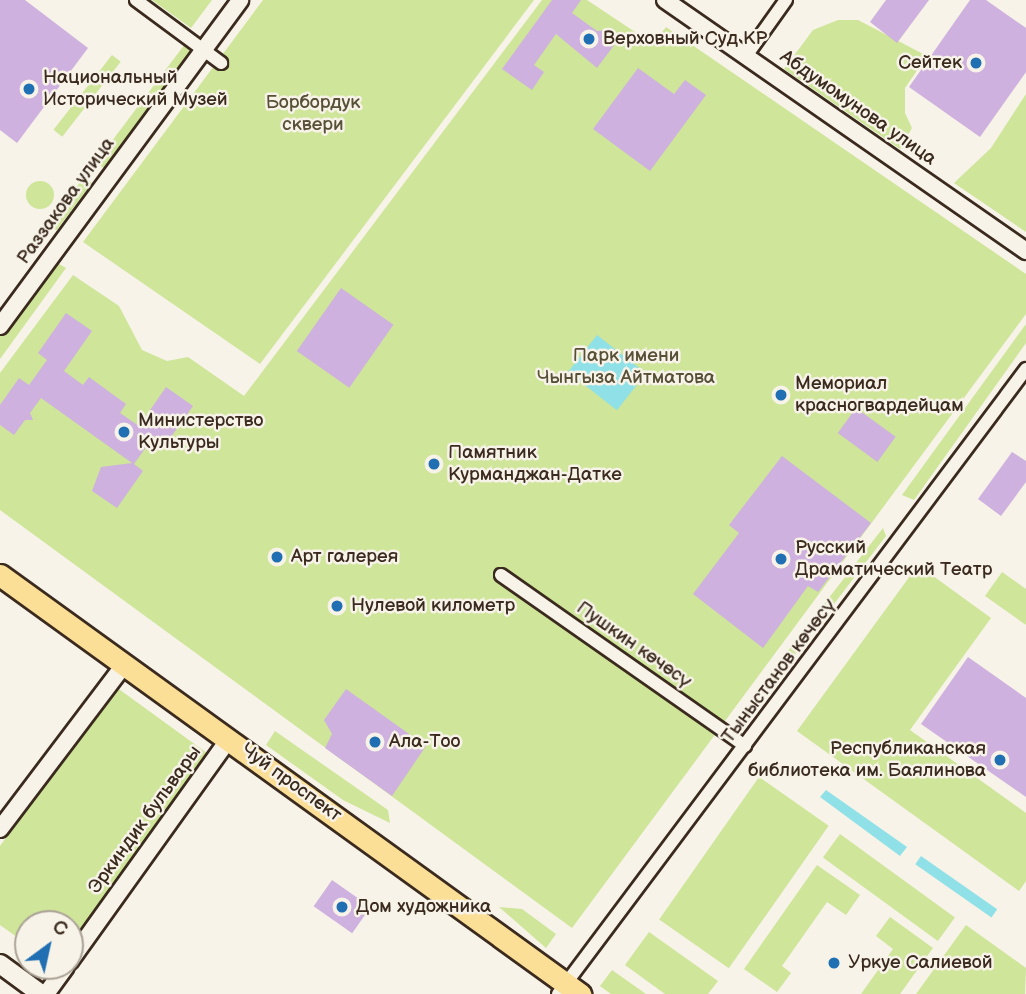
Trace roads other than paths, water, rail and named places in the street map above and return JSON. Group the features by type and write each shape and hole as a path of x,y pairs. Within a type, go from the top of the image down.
{"main road":[{"name":"Чуй проспект","path":"0,575 229,738 568,991"},
{"path":"0,964 44,994"}],"street":[{"path":"136,0 221,63"},
{"name":"Раззакова улица","path":"0,326 240,0"},
{"name":"Абдумомунова улица","path":"665,0 1026,251"},
{"path":"747,55 786,0"},
{"name":"Тыныстанов көчөсү","path":"568,991 745,746 1026,369"},
{"name":"Пушкин көчөсү","path":"501,575 745,746"},
{"path":"0,829 125,664"},
{"name":"Эркиндик бульвары","path":"84,941 229,738"},
{"path":"44,994 55,980"}],"water":[{"path":"597,335 646,373 617,410 568,372"},
{"path":"826,790 907,847 900,856 820,797"},
{"path":"921,856 997,909 991,918 915,864"}],"place":[{"name":"Верховный Суд КР","path":"589,39"},
{"name":"Сейтек","path":"976,63"},
{"name":"Национальный Исторический Музей","path":"29,89"},
{"name":"Мемориал красногвардейцам","path":"781,395"},
{"name":"Министерство Культуры","path":"124,432"},
{"name":"Памятник Курманджан-Датке","path":"434,464"},
{"name":"Арт галерея","path":"277,557"},
{"name":"Русский Драматический Театр","path":"781,559"},
{"name":"Нулевой километр","path":"337,606"},
{"name":"Ала-Тоо","path":"375,742"},
{"name":"Республиканская библиотека им. Баялинова","path":"1000,760"},
{"name":"Дом художника","path":"342,907"},
{"name":"Уркуе Салиевой","path":"834,963"}],"park label":[{"name":"Борбордук сквери","path":"313,114"},
{"name":"Парк имени Чынгыза Айтматова","path":"626,367"}]}
